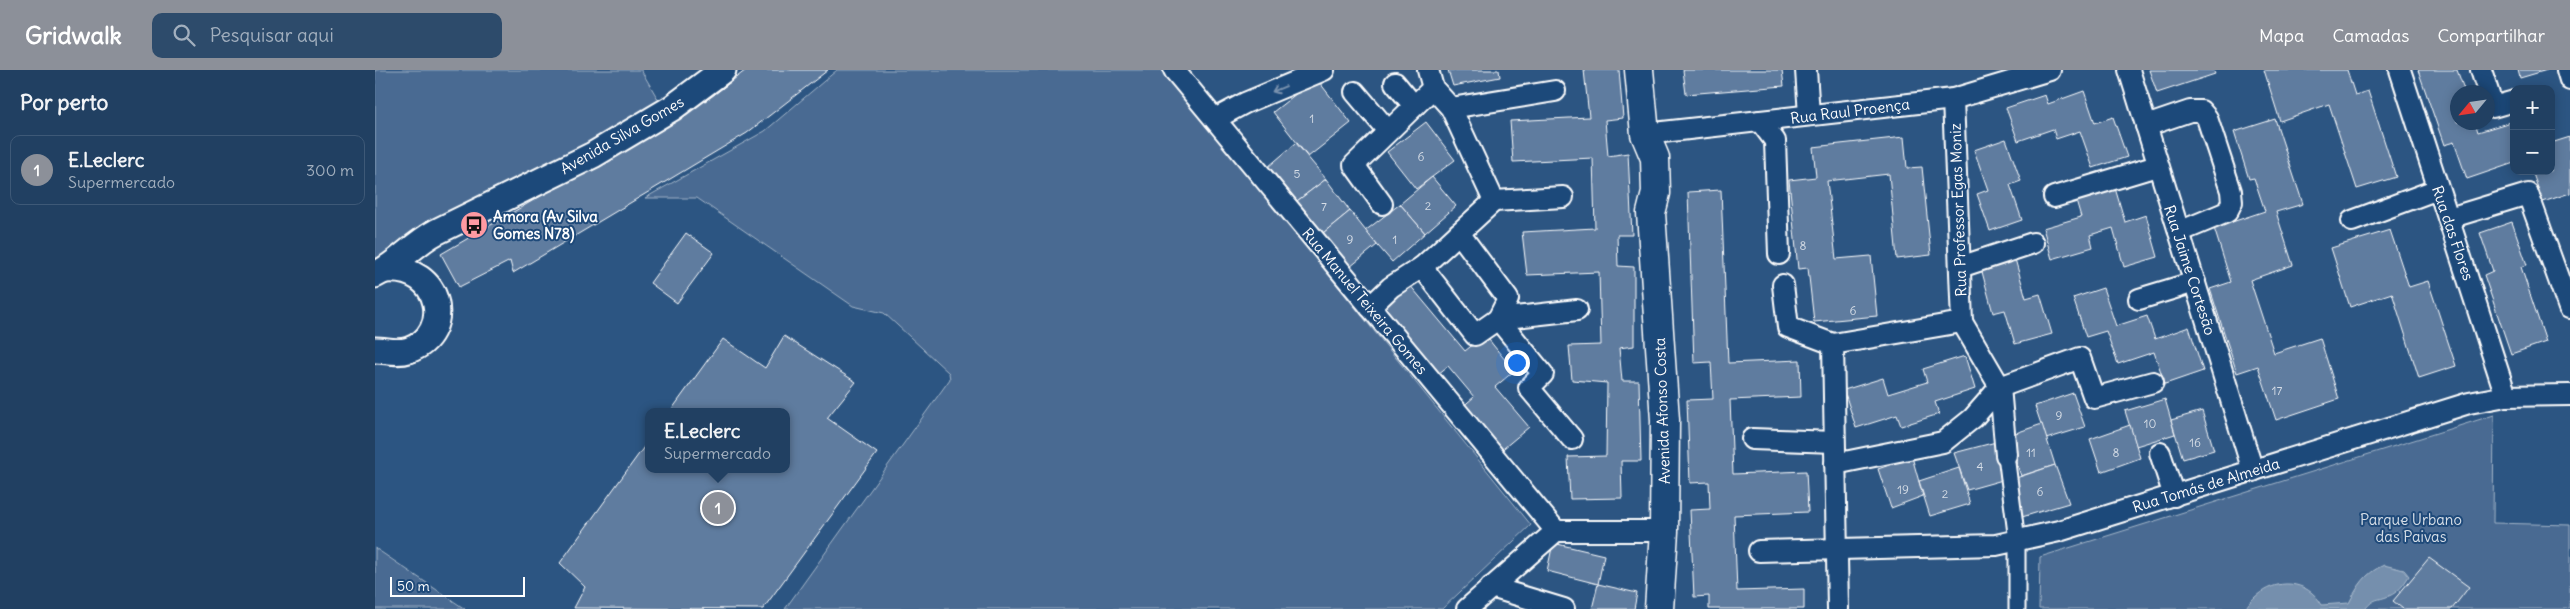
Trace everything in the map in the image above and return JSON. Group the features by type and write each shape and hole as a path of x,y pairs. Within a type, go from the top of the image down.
{"main road":[{"name":"Avenida Afonso Costa","path":"1639,70 1645,134 1655,166 1656,193 1651,213 1665,420 1664,531 1659,609"}],"street":[{"name":"Avenida Silva Gomes","path":"380,272 399,261 419,241 593,155 672,108 723,70"},
{"name":"Rua Manuel Teixeira Gomes","path":"1174,70 1556,531"},
{"path":"1215,119 1245,102 1324,70"},
{"path":"1806,70 1809,115"},
{"name":"Rua Raul Proença","path":"1645,134 1953,99 2050,70"},
{"name":"Rua Jaime Cortesão","path":"2129,70 2157,166 2253,470"},
{"name":"Rua das Flores","path":"2400,70 2506,396"},
{"path":"2481,70 2493,107 2510,102"},
{"path":"2567,70 2570,80"},
{"path":"1383,204 1354,165 1414,106 1430,79 1451,108 1494,201"},
{"path":"1395,83 1414,106"},
{"path":"1451,108 1555,91"},
{"path":"1355,92 1388,132"},
{"name":"Rua Professor Egas Moniz","path":"1953,99 1963,322 2000,387"},
{"path":"2146,126 2190,111 2201,111 2207,118 2231,190 2232,202 2227,212 2179,232"},
{"path":"1760,121 1775,141 1779,254"},
{"path":"2054,197 2157,166"},
{"path":"2352,221 2438,189"},
{"path":"2449,218 2528,194 2569,308"},
{"path":"1370,307 1391,287 1422,267 1494,201 1563,196"},
{"path":"425,281 426,257 436,232"},
{"path":"1459,234 1508,299 1498,319"},
{"path":"1960,267 2033,243"},
{"path":"1422,267 1475,335 1498,319 1577,310"},
{"path":"377,349 392,352 409,350 427,338 435,323 437,307 432,291 425,281 413,272 399,269 380,272"},
{"path":"2139,299 2195,282"},
{"path":"1783,285 1788,327 1833,344 1963,322"},
{"path":"1498,319 1543,374 1529,388 1572,439"},
{"path":"1833,344 1838,609"},
{"path":"1835,464 1943,442 1973,418 2000,387 2080,358 2094,398 2153,382"},
{"path":"2000,387 2017,541 2017,609"},
{"name":"Rua Tomás de Almeida","path":"1837,548 1996,545 2017,541 2059,531 2174,496 2469,403 2506,396 2570,395"},
{"path":"1752,440 1834,442"},
{"path":"2160,453 2174,496"},
{"path":"1467,609 1556,531 1664,531"},
{"path":"1759,551 1837,548"},
{"path":"1491,587 1564,609"}],"green space":[{"path":"375,70 641,70 662,106 375,265"},
{"path":"837,70 1163,70 1531,525 1442,609 785,609 950,379 949,373 884,313 853,306 697,198 645,198 765,131"},
{"name":"Parque Urbano das Paivas","path":"2494,415 2493,523 2570,525 2570,609 2039,609 2040,557"},
{"path":"375,548 465,609 375,609"}],"shaded area":[{"path":"2384,565 2404,570 2409,576 2396,592 2374,601 2365,609 2246,609 2251,601 2263,591 2281,584 2300,586 2308,590 2316,596 2322,605 2349,603 2367,576"}],"building":[{"path":"746,70 828,70 747,133 513,273 510,261 459,287 441,254 711,97"},
{"path":"1448,70 1499,70 1500,77 1453,86"},
{"path":"1584,70 1619,70 1623,118 1605,120 1608,156 1628,153 1632,235 1617,235 1618,266 1634,267 1634,346 1619,348 1622,381 1639,381 1641,461 1621,461 1622,498 1570,499 1568,457 1606,456 1607,383 1572,380 1569,346 1601,345 1599,272 1527,275 1522,232 1595,228 1593,158 1513,162 1510,121 1589,117"},
{"path":"1683,70 1782,70 1784,86 1686,94"},
{"path":"2149,70 2213,70 2215,74 2157,93"},
{"path":"2264,70 2347,70 2355,95 2368,91 2396,177 2357,189 2329,104 2280,121"},
{"path":"2418,70 2457,70 2462,85 2450,85 2450,130 2477,130 2478,132 2495,130 2495,127 2510,122 2510,164 2467,179 2454,142 2444,145"},
{"path":"2518,70 2547,70 2520,78"},
{"path":"1316,78 1351,123 1308,157 1273,112"},
{"path":"2084,91 2095,123 2113,117 2127,157 2093,168 2080,131 2056,139 2053,129 2018,141 2006,108 2045,95 2048,104"},
{"path":"2275,119 2303,204 2276,212 2293,265 2250,280 2274,353 2320,338 2339,399 2276,420 2258,366 2237,373 2210,289 2231,282 2214,228 2265,211 2254,178 2249,179 2234,132"},
{"path":"1426,122 1455,160 1416,189 1387,152"},
{"path":"1904,137 1907,168 1922,167 1931,255 1897,259 1889,174 1827,181 1836,259 1871,256 1877,316 1814,322 1808,268 1798,269 1789,180 1816,177 1813,147"},
{"path":"2570,137 2570,193 2543,202 2533,175 2555,175 2555,142"},
{"path":"2006,139 2021,181 2010,185 2022,220 1990,231 1977,194 1988,190 1974,150"},
{"path":"1296,143 1326,179 1297,201 1268,167"},
{"path":"1432,177 1456,206 1425,233 1400,204"},
{"path":"1326,179 1350,211 1323,233 1297,201"},
{"path":"2115,188 2125,222 2146,215 2158,257 2124,267 2113,228 2090,235 2093,247 2052,259 2043,228 2081,217 2076,200"},
{"path":"1721,190 1728,363 1800,360 1801,397 1730,400 1733,474 1806,471 1808,512 1734,515 1737,591 1804,589 1804,609 1709,609 1709,596 1694,597 1690,510 1710,509 1709,482 1690,483 1687,400 1713,399 1711,362 1694,363 1688,192"},
{"path":"1400,204 1425,233 1392,262 1365,231"},
{"path":"1350,211 1377,245 1350,267 1323,233"},
{"path":"2512,222 2527,265 2521,267 2546,342 2511,354 2484,275 2493,271 2480,233"},
{"path":"2390,230 2409,287 2428,281 2456,366 2419,378 2392,293 2350,307 2331,248"},
{"path":"686,233 714,253 677,303 650,283"},
{"path":"2015,259 2026,298 2040,294 2052,334 2015,344 2005,310 1993,313 1981,268"},
{"path":"1409,284 1465,351 1485,335 1514,371 1495,387 1529,427 1498,453 1461,408 1474,397 1448,366 1433,378 1377,310"},
{"path":"2103,288 2116,326 2147,316 2155,339 2189,327 2203,371 2165,384 2154,352 2118,364 2106,331 2086,337 2073,298"},
{"path":"784,336 856,382 827,418 877,453 763,609 574,608 585,587 560,563 645,446 645,473 790,473 790,408 673,408 723,339 765,368"},
{"path":"1965,356 1975,389 1935,402 1939,414 1901,426 1897,415 1856,428 1844,390 1883,378 1888,394 1927,382 1923,369"},
{"path":"2073,393 2085,427 2046,439 2035,406"},
{"path":"2165,399 2175,434 2136,446 2125,411"},
{"path":"2202,411 2214,450 2183,459 2171,420"},
{"path":"2042,424 2055,465 2021,476 2007,436"},
{"path":"2130,425 2140,458 2101,472 2090,439"},
{"path":"1996,442 2006,479 1967,490 1954,453"},
{"path":"1912,457 1923,496 1891,508 1878,469"},
{"path":"2055,465 2069,503 2022,517 2013,479"},
{"path":"1959,468 1970,504 1930,516 1919,481"},
{"path":"1553,543 1604,555 1598,584 1547,571"},
{"path":"2429,558 2469,587 2452,609 2403,609 2393,601"},
{"path":"1598,584 1637,593 1634,609 1592,609"}],"place":[{"name":"Amora (Av Silva Gomes N78)","path":"474,225"},
{"name":"E.Leclerc","path":"718,508"}]}
